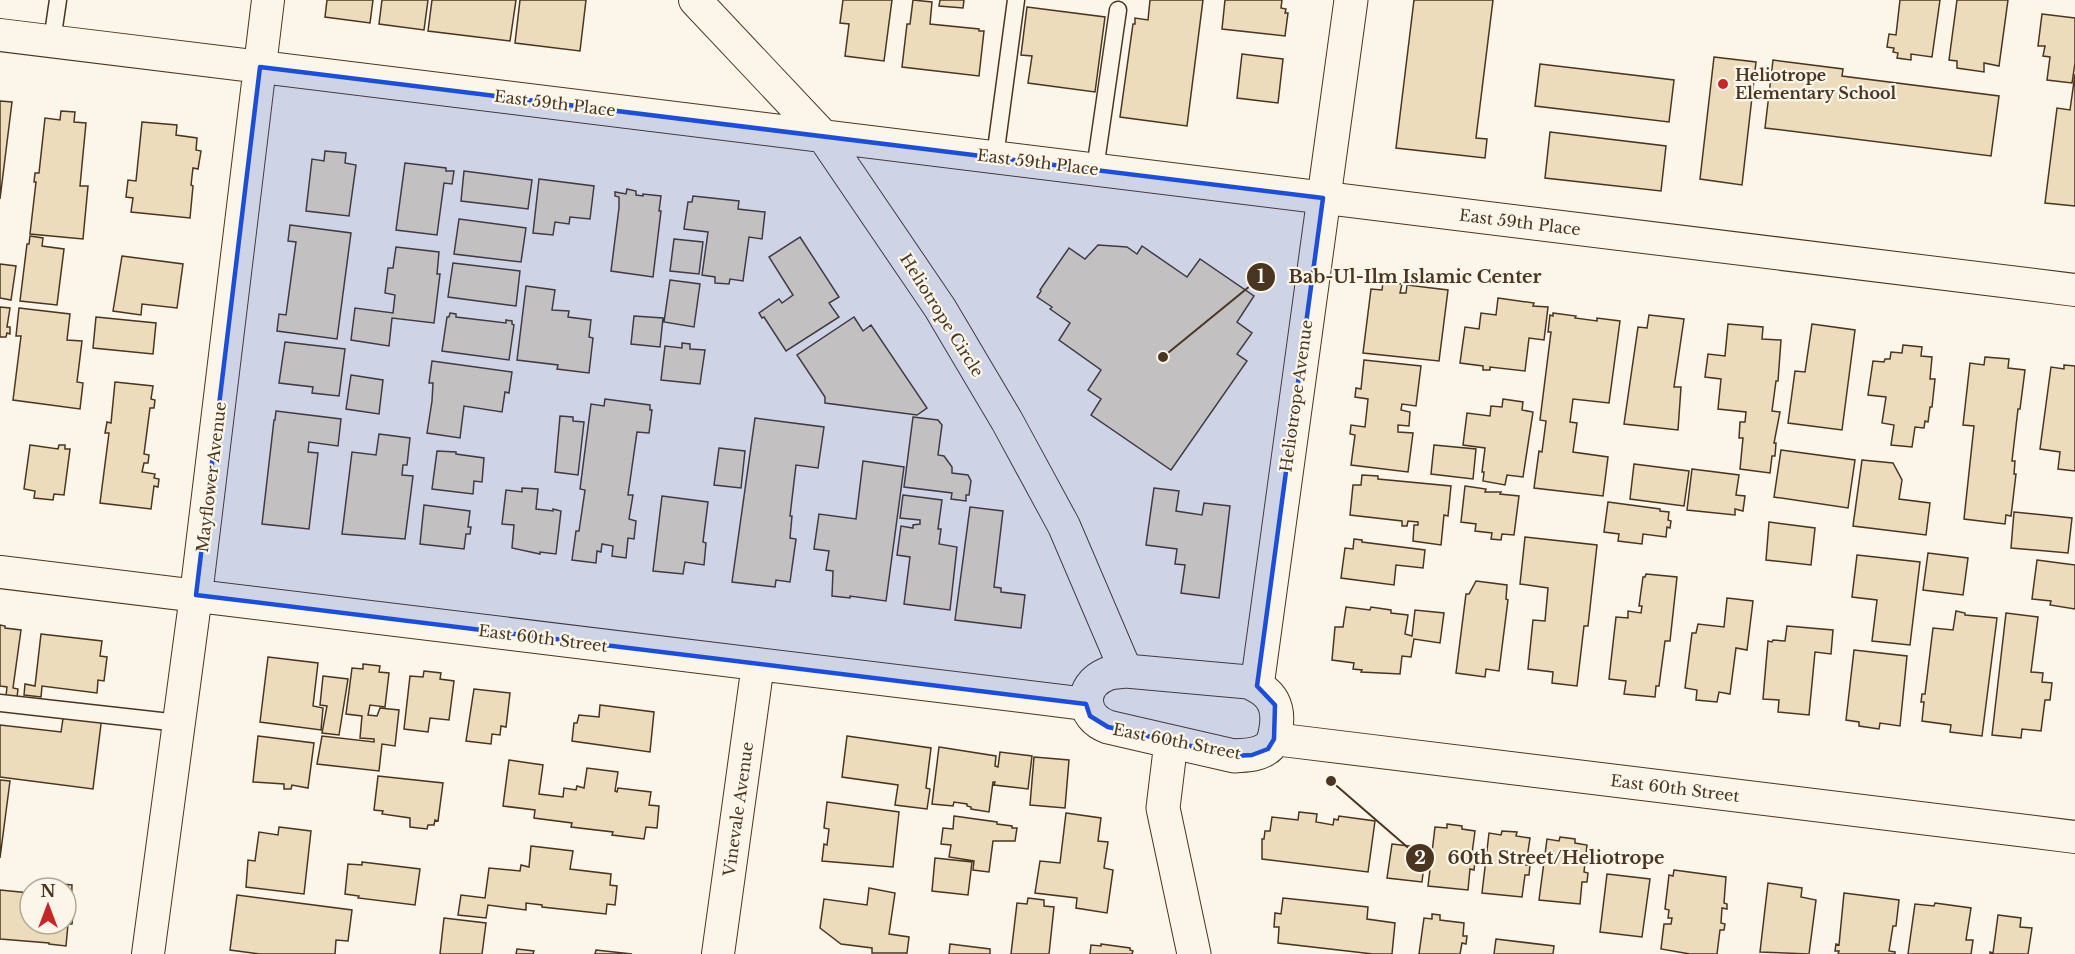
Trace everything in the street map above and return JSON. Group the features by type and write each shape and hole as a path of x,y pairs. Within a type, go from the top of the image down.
{"street":[{"name":"Mayflower Avenue","path":"148,954 196,596 268,0"},
{"name":"Heliotrope Circle","path":"694,0 823,136 940,308 1008,421 1064,526 1126,671"},
{"name":"Heliotrope Avenue","path":"1257,686 1351,0"},
{"name":"East 59th Place","path":"0,35 2075,290"},
{"name":"East 60th Street","path":"0,572 1086,704 1090,716 1097,723 1108,728 1234,756 1252,755 1268,749 1274,739 2075,837"},
{"name":"Vinevale Avenue","path":"718,954 758,664"},
{"path":"1086,704 1089,689 1095,682 1106,674 1126,671 1248,681 1267,693 1275,705 1278,720 1274,739"},
{"path":"1171,742 1163,808 1194,954"}],"lane":[{"path":"52,41 58,0"},
{"path":"995,157 1016,0"},
{"path":"1095,169 1118,10"},
{"path":"0,703 179,723"}],"highlighted area":[{"path":"260,67 1323,198 1257,686 1275,705 1274,739 1268,749 1252,755 1234,756 1108,727 1090,716 1086,704 196,595"}],"building":[{"path":"327,0 373,0 370,23 325,17"},
{"path":"382,0 428,0 424,30 379,24"},
{"path":"432,0 516,0 510,41 428,31"},
{"path":"520,0 586,0 580,51 515,43"},
{"path":"843,0 892,0 884,61 845,56 849,24 840,23"},
{"path":"913,0 932,2 930,24 984,31 979,76 902,67 907,24 910,24"},
{"path":"940,0 964,0 963,8 939,6"},
{"path":"1150,0 1203,0 1187,126 1120,117 1133,24 1135,24 1135,18 1148,20"},
{"path":"1225,0 1282,0 1281,8 1286,9 1285,13 1288,13 1285,36 1222,29"},
{"path":"1414,0 1493,0 1476,138 1487,139 1485,158 1396,148"},
{"path":"1900,0 1940,0 1932,57 1911,54 1911,60 1897,58 1898,53 1893,52 1894,48 1887,47 1889,34 1896,35"},
{"path":"1957,0 2008,0 1999,66 1984,63 1984,72 1957,68 1957,61 1949,60"},
{"path":"1027,7 1105,17 1095,92 1028,83 1032,56 1021,55"},
{"path":"2042,14 2075,18 2075,63 2072,83 2047,80 2050,57 2043,56 2045,46 2038,46"},
{"path":"1242,54 1283,59 1278,103 1237,98"},
{"path":"1714,57 1756,62 1742,185 1700,179"},
{"path":"1773,60 1843,69 1842,76 1999,96 1991,156 1765,128"},
{"path":"1540,64 1674,80 1669,122 1535,106"},
{"path":"2075,74 2075,206 2045,203 2057,108 2070,110"},
{"path":"0,101 12,102 0,199"},
{"path":"61,111 75,112 74,122 86,123 80,186 88,186 83,239 30,234 35,173 39,173 45,118 60,120"},
{"path":"142,122 177,125 176,135 197,138 196,150 201,151 198,169 193,168 190,218 131,212 133,198 126,197 128,180 136,181"},
{"path":"1550,132 1666,146 1661,191 1545,178"},
{"path":"325,151 346,153 345,163 356,165 349,216 306,211 312,159 324,161"},
{"path":"405,163 454,171 452,184 444,183 437,235 396,230"},
{"path":"464,171 532,180 528,209 461,201"},
{"path":"539,179 594,186 590,219 570,217 569,224 555,222 553,235 533,233"},
{"path":"627,189 636,191 636,195 661,196 653,277 611,271 619,208 619,197 615,196 615,192 626,194"},
{"path":"693,196 739,201 738,209 765,212 762,239 749,237 743,281 730,279 729,284 715,283 715,277 702,275 708,232 684,229 688,202 692,202"},
{"path":"459,219 526,228 521,262 454,254"},
{"path":"290,225 351,233 337,339 277,331 279,314 286,315 296,242 288,241"},
{"path":"30,236 43,238 42,246 64,249 57,305 20,301"},
{"path":"800,237 839,297 829,303 839,317 786,351 759,313 779,299 782,303 793,295 769,257"},
{"path":"674,239 703,242 699,274 670,271"},
{"path":"1098,245 1127,247 1137,254 1142,246 1187,277 1200,259 1254,296 1237,322 1252,333 1237,354 1247,361 1171,470 1091,415 1101,399 1088,390 1101,370 1059,340 1070,323 1037,297 1069,248 1085,259"},
{"path":"396,247 439,252 437,274 440,274 434,323 392,318 389,346 351,340 355,308 393,313 395,295 385,293 388,268 393,268"},
{"path":"122,256 183,264 177,308 142,304 141,315 113,311"},
{"path":"453,263 520,271 516,306 448,297"},
{"path":"0,264 16,266 11,300 0,298"},
{"path":"670,280 700,284 694,327 664,322"},
{"path":"1383,282 1402,284 1400,293 1406,293 1407,285 1448,290 1439,361 1363,353 1371,289 1382,290"},
{"path":"526,286 555,290 552,310 569,311 568,317 591,320 589,337 593,338 589,373 557,369 558,365 517,360"},
{"path":"1498,298 1548,307 1544,340 1529,338 1525,371 1490,367 1490,370 1483,370 1483,366 1460,363 1465,327 1479,329 1481,313 1496,315"},
{"path":"0,307 10,308 7,327 10,327 10,334 7,333 6,337 0,337"},
{"path":"19,308 70,314 67,340 82,341 77,382 83,383 80,409 13,400 21,336 16,336"},
{"path":"450,313 456,314 456,317 506,323 506,320 512,321 514,325 509,360 442,351 447,317"},
{"path":"1553,313 1597,321 1597,318 1620,321 1609,403 1573,399 1570,422 1577,423 1573,452 1608,457 1603,496 1534,488 1546,421 1540,420 1551,332 1548,332 1550,315 1553,316"},
{"path":"1649,315 1684,319 1674,387 1681,387 1678,430 1624,424 1638,327 1647,328"},
{"path":"634,316 663,318 660,347 631,344"},
{"path":"96,317 156,323 153,354 93,348"},
{"path":"854,317 863,331 871,325 927,408 917,415 825,403 825,397 797,355"},
{"path":"1728,324 1763,327 1762,339 1781,340 1778,381 1776,381 1772,411 1780,412 1774,443 1776,443 1775,456 1772,456 1770,473 1740,469 1743,438 1739,438 1740,422 1745,422 1746,412 1718,409 1721,379 1705,377 1708,354 1725,356"},
{"path":"1812,324 1855,330 1842,430 1788,423 1795,371 1805,372"},
{"path":"285,342 345,349 339,396 312,393 313,387 279,383"},
{"path":"682,343 690,344 690,349 705,350 700,384 661,380 665,346 682,348"},
{"path":"1903,345 1922,347 1921,356 1932,357 1930,379 1935,379 1928,422 1925,421 1924,428 1915,427 1912,447 1891,445 1894,425 1882,423 1886,397 1868,395 1873,361 1884,362 1885,359 1890,359 1891,352 1902,353"},
{"path":"1985,357 2009,359 2008,368 2025,370 2012,461 2015,461 2014,474 2016,474 2011,516 2006,515 2005,524 1964,519 1974,426 1963,425 1970,363 1984,365"},
{"path":"1364,360 1421,366 1416,406 1402,404 1401,410 1410,412 1409,426 1398,425 1398,432 1413,433 1408,472 1351,465 1355,435 1350,434 1351,425 1365,427 1368,399 1355,397 1356,388 1361,389"},
{"path":"432,361 512,372 509,393 505,392 502,412 464,406 460,438 427,433 432,401 433,383 429,383"},
{"path":"2064,365 2075,366 2075,471 2058,469 2060,452 2040,449 2051,367 2064,369"},
{"path":"351,375 383,380 379,414 346,409"},
{"path":"115,382 153,386 151,399 155,400 154,408 150,408 144,454 149,455 148,463 144,463 142,472 155,474 154,478 159,479 158,487 154,486 151,509 100,503 109,433 105,433 107,422 111,423"},
{"path":"605,399 650,405 650,410 652,410 649,433 637,432 628,495 633,495 629,519 636,521 634,539 628,538 626,558 612,556 613,546 602,544 601,552 597,551 596,563 572,560 585,490 580,489 591,404 604,406"},
{"path":"1503,399 1523,402 1522,410 1533,412 1523,477 1507,475 1505,485 1483,481 1485,448 1463,445 1467,413 1490,416 1491,406 1502,407"},
{"path":"276,411 341,419 338,446 309,442 308,452 318,453 309,529 262,524"},
{"path":"560,416 573,417 573,421 584,422 578,475 555,472"},
{"path":"913,417 938,420 942,425 938,455 944,456 952,467 952,473 968,475 971,481 966,501 951,499 952,493 904,487"},
{"path":"755,418 824,427 818,468 796,465 790,516 792,516 790,538 796,539 790,582 776,580 775,587 732,582"},
{"path":"379,434 410,438 407,465 403,465 402,475 413,476 405,539 342,534 352,452 376,455"},
{"path":"30,445 58,449 59,445 65,445 65,449 70,449 64,495 54,494 53,500 34,498 35,491 24,489"},
{"path":"1434,445 1476,449 1473,479 1431,474"},
{"path":"719,448 745,451 741,488 714,485"},
{"path":"1781,450 1855,460 1848,508 1774,497"},
{"path":"437,451 456,452 456,454 484,458 482,482 474,481 473,494 432,489"},
{"path":"1862,460 1893,463 1902,480 1899,499 1930,503 1926,535 1853,526"},
{"path":"863,461 904,467 886,601 832,596 833,571 826,570 829,551 814,549 819,514 856,519"},
{"path":"1634,464 1689,471 1684,506 1630,499"},
{"path":"1692,469 1739,475 1736,495 1745,496 1743,511 1735,509 1735,515 1687,510"},
{"path":"1362,475 1378,476 1378,479 1451,486 1448,516 1444,515 1441,545 1413,541 1414,525 1418,525 1418,522 1408,521 1407,526 1402,526 1402,521 1350,515 1353,485 1361,485"},
{"path":"1465,486 1486,489 1485,492 1501,492 1500,494 1519,496 1514,535 1502,534 1501,540 1491,539 1492,533 1475,531 1476,524 1461,522"},
{"path":"522,488 538,489 536,509 561,511 556,554 540,552 540,554 512,548 514,525 502,524 506,490 522,492"},
{"path":"1154,488 1179,491 1176,511 1202,515 1204,503 1230,506 1219,598 1181,593 1185,565 1175,564 1177,549 1146,545"},
{"path":"903,495 942,500 938,529 941,529 939,544 957,547 950,610 904,604 910,557 897,555 901,526 913,528 913,525 920,524 920,520 900,518"},
{"path":"662,496 708,502 703,542 706,543 704,565 685,562 683,574 653,571"},
{"path":"1608,502 1669,512 1668,520 1671,521 1670,528 1667,527 1666,537 1643,534 1642,544 1618,541 1619,534 1604,532"},
{"path":"424,505 470,511 468,527 471,527 470,534 466,534 464,549 420,544"},
{"path":"970,507 1003,511 994,587 1001,588 1001,592 1025,595 1021,628 955,620"},
{"path":"2014,512 2072,518 2068,553 2011,548"},
{"path":"1769,522 1815,528 1811,565 1766,560"},
{"path":"1525,537 1597,545 1588,626 1584,626 1577,686 1552,683 1553,672 1528,669 1533,620 1545,621 1548,588 1520,584"},
{"path":"1354,539 1425,550 1423,568 1396,565 1394,585 1341,578 1345,548 1353,549"},
{"path":"1928,553 1968,558 1963,595 1923,590"},
{"path":"1857,555 1920,562 1910,645 1872,641 1877,600 1852,597"},
{"path":"2037,560 2075,565 2075,609 2050,605 2051,601 2032,599"},
{"path":"1646,574 1677,577 1670,641 1665,641 1659,686 1656,686 1655,697 1624,694 1626,681 1609,679 1616,617 1628,618 1628,611 1641,613 1642,606 1639,606 1643,577"},
{"path":"1476,581 1507,585 1506,599 1508,600 1499,671 1486,669 1485,677 1456,673 1466,594 1469,594"},
{"path":"1727,598 1753,601 1747,650 1736,648 1730,694 1719,692 1717,702 1696,700 1697,690 1685,688 1692,633 1696,633 1698,624 1724,627"},
{"path":"1346,607 1370,610 1371,607 1408,615 1405,634 1412,636 1415,610 1444,613 1440,643 1414,639 1411,657 1402,656 1400,674 1361,672 1362,670 1353,669 1354,663 1332,660 1335,627 1343,627"},
{"path":"1956,611 1965,613 1965,615 1997,618 1982,736 1950,732 1951,725 1922,721 1924,702 1921,702 1922,694 1925,694 1933,628 1953,630"},
{"path":"2006,613 2038,617 2031,672 2043,673 2042,682 2052,683 2050,700 2045,700 2041,731 2022,729 2021,738 1992,735"},
{"path":"0,625 21,630 13,688 18,689 17,697 6,696 7,687 0,686"},
{"path":"1787,626 1833,630 1831,654 1815,652 1809,715 1778,712 1779,700 1763,699 1768,641 1785,641"},
{"path":"41,634 102,641 100,656 107,657 104,681 98,680 97,693 42,686 41,697 24,695 25,684 35,686"},
{"path":"1854,650 1907,656 1900,726 1880,723 1879,729 1859,726 1859,722 1846,720"},
{"path":"268,657 318,663 313,706 323,708 321,730 260,722"},
{"path":"363,664 380,666 379,672 389,673 385,707 370,705 368,715 377,716 380,708 399,710 395,746 382,744 379,771 317,764 322,736 374,742 374,739 360,738 362,716 346,714 352,668 363,669"},
{"path":"424,671 441,673 440,679 454,681 449,720 430,718 428,732 404,729 410,676 423,677"},
{"path":"323,676 348,679 339,735 322,733 327,706 320,705"},
{"path":"474,689 510,693 506,727 501,726 500,735 492,734 491,744 466,741"},
{"path":"600,705 654,712 650,752 572,741 574,723 577,723 579,715 599,717"},
{"path":"64,712 102,716 93,789 0,777 0,725 61,732"},
{"path":"258,736 314,743 308,788 292,785 291,789 284,789 284,784 253,782"},
{"path":"847,736 931,748 926,788 930,789 927,809 895,805 898,785 842,777"},
{"path":"939,747 996,756 995,766 998,767 1000,752 1032,756 1028,789 994,785 995,782 993,782 989,812 971,809 967,804 954,802 953,806 932,804"},
{"path":"1034,757 1069,760 1065,808 1030,805"},
{"path":"509,760 543,765 539,794 563,797 564,788 576,790 577,786 584,788 587,768 618,772 615,791 617,792 618,788 651,792 649,805 659,806 657,828 646,827 644,839 612,835 613,832 571,827 572,823 534,818 535,810 503,806"},
{"path":"378,776 443,783 438,821 435,820 434,825 428,825 427,829 410,827 410,818 382,814 383,811 374,810"},
{"path":"0,780 10,781 0,858"},
{"path":"827,802 899,812 893,867 822,861 829,829 824,828"},
{"path":"1299,812 1317,814 1316,822 1333,825 1334,819 1338,820 1339,816 1375,821 1368,872 1262,859 1262,839 1264,839 1265,831 1270,831 1272,817 1298,820"},
{"path":"1066,813 1101,818 1098,841 1108,842 1104,868 1113,870 1107,913 1076,908 1077,898 1035,893 1040,861 1060,863"},
{"path":"954,816 997,822 997,824 1017,828 1015,841 993,841 989,872 973,870 974,861 949,857 951,845 941,844 943,828 953,829"},
{"path":"1447,824 1475,831 1471,861 1475,861 1474,870 1470,869 1468,890 1428,886 1435,827 1447,828"},
{"path":"279,827 311,831 304,894 246,887 248,860 255,861 259,832 278,835"},
{"path":"1502,831 1517,832 1516,836 1530,838 1526,865 1530,865 1529,875 1525,875 1522,897 1482,893 1489,833 1501,835"},
{"path":"1560,837 1575,839 1575,843 1587,845 1584,872 1588,873 1587,882 1582,882 1580,904 1539,900 1547,839 1559,841"},
{"path":"1392,844 1426,848 1422,882 1387,878"},
{"path":"531,846 573,851 570,869 611,874 610,885 617,886 615,905 607,904 606,914 526,903 526,910 488,905 486,918 458,915 461,895 485,898 489,868 520,871 521,865 529,867"},
{"path":"935,858 972,862 968,895 932,891"},
{"path":"362,862 420,869 415,905 358,898 359,896 345,894 348,864 362,865"},
{"path":"1674,870 1726,877 1724,903 1727,904 1727,909 1722,908 1721,923 1725,924 1724,930 1720,930 1717,954 1690,954 1661,949 1664,924 1671,924 1672,918 1668,918 1669,910 1665,909 1669,875 1673,876"},
{"path":"1607,874 1650,879 1642,937 1600,932"},
{"path":"1768,883 1802,888 1801,897 1816,900 1809,954 1760,952"},
{"path":"869,888 895,893 889,934 909,937 907,953 872,953 872,948 841,944 820,928 824,899 867,905"},
{"path":"0,890 18,892 18,936 67,936 66,946 0,939"},
{"path":"1844,893 1899,900 1896,926 1893,926 1889,951 1895,954 1838,954 1839,951 1835,951 1836,944 1839,945"},
{"path":"237,895 352,910 348,941 336,940 335,954 260,954 230,950"},
{"path":"1028,898 1044,900 1044,906 1054,907 1049,954 1011,954 1017,903 1027,904"},
{"path":"1283,898 1368,907 1367,919 1395,923 1392,954 1373,954 1278,943 1279,927 1274,927 1275,913 1281,914"},
{"path":"1935,903 1971,908 1966,940 1973,940 1971,954 1908,954 1915,904 1934,906"},
{"path":"1432,914 1440,915 1440,920 1464,923 1463,936 1467,936 1466,944 1462,943 1460,954 1419,954 1424,918 1432,919"},
{"path":"1998,915 2021,918 2020,927 2032,928 2028,954 1990,954 1990,952 1993,953"},
{"path":"444,918 486,923 482,954 440,954"},
{"path":"1496,939 1554,946 1553,954 1494,954"},
{"path":"950,944 990,949 990,954 949,954"},
{"path":"1101,944 1130,948 1133,951 1132,954 1090,954 1091,945 1101,946"},
{"path":"517,949 534,951 533,954 516,954"},
{"path":"596,950 632,954 595,954"}],"place":[{"name":"Heliotrope Elementary School","path":"1723,84"},
{"name":"Bab-Ul-Ilm Islamic Center","path":"1163,357"},
{"name":"60th Street/Heliotrope","path":"1331,781"}]}
